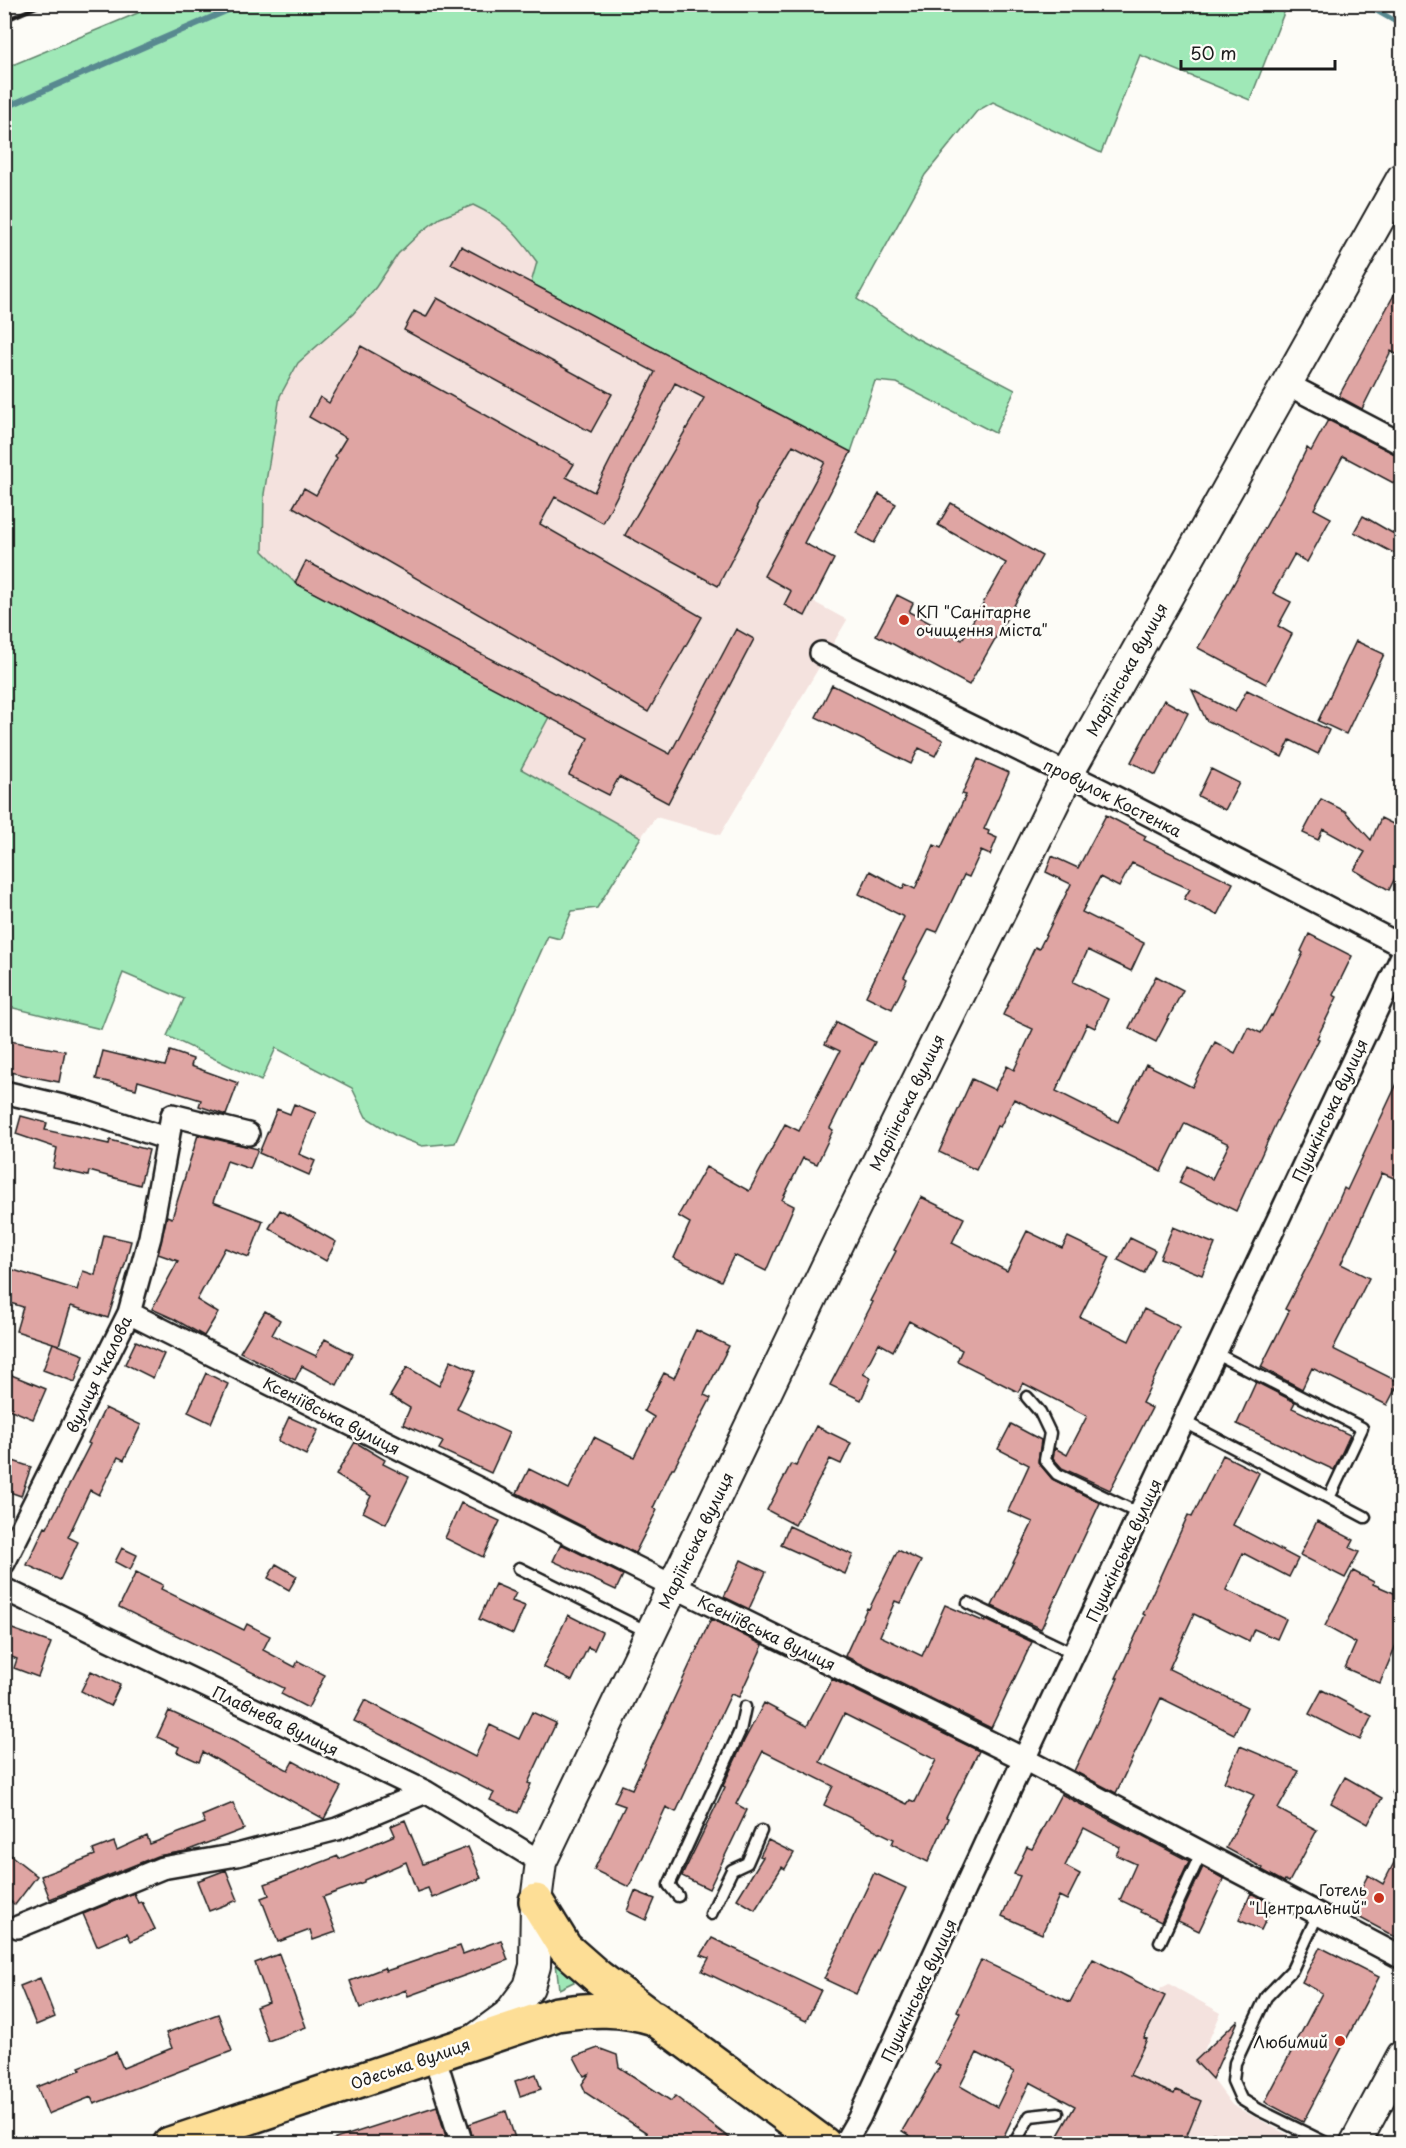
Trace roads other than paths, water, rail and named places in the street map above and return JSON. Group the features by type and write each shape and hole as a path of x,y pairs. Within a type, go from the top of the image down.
{"main road":[{"name":"Маріїнська вулиця","path":"472,2042 508,2015 529,1987 535,1965 536,1901 541,1862 845,1228 1068,774 1401,178"},
{"name":"Одеська вулиця","path":"536,1901 565,1948 598,1977 824,2144"},
{"name":"Одеська вулиця","path":"170,2144 239,2132 434,2055 557,2014 611,2009 654,2018"},
{"path":"1354,2144 1401,2056"}],"street":[{"path":"1285,383 1401,444"},
{"name":"провулок Костенка","path":"821,652 1068,774 1401,946"},
{"name":"Пушкінська вулиця","path":"844,2144 859,2118 1024,1759 1401,956"},
{"path":"4,1092 82,1111 168,1139 172,1115 248,1134"},
{"name":"вулиця Чкалова","path":"4,1563 129,1313 150,1237 168,1139"},
{"name":"Ксеніївська вулиця","path":"129,1313 1024,1759 1401,1958"},
{"name":"Плавнева вулиця","path":"4,1589 426,1792 541,1862"},
{"path":"18,1927 162,1868 237,1855 337,1829 426,1792"},
{"path":"434,2055 462,2144"}],"lane":[{"path":"1215,1353 1362,1428 1329,1498"},
{"path":"1027,1397 1040,1412 1050,1433 1046,1460 1057,1474 1140,1514"},
{"path":"1183,1421 1365,1517"},
{"path":"519,1568 650,1633"},
{"path":"968,1603 1074,1654"},
{"path":"678,1896 669,1885 740,1731 745,1707"},
{"path":"711,1914 732,1870 747,1863 761,1831"},
{"path":"1160,1942 1202,1853"},
{"path":"1318,1914 1292,1970 1266,1997 1235,2063 1233,2081 1241,2099 1328,2144"},
{"path":"1014,2144 1030,2116 1058,2113"}],"waterway":[{"path":"4,108 242,4"},
{"path":"1365,4 1402,25"}],"railway":[{"path":"4,21 43,4"}],"place":[{"name":"КП \"Санітарне очищення міста\"","path":"904,620"},
{"name":"Готель \"Центральний\"","path":"1379,1898"},
{"name":"Любимий","path":"1340,2041"}]}
